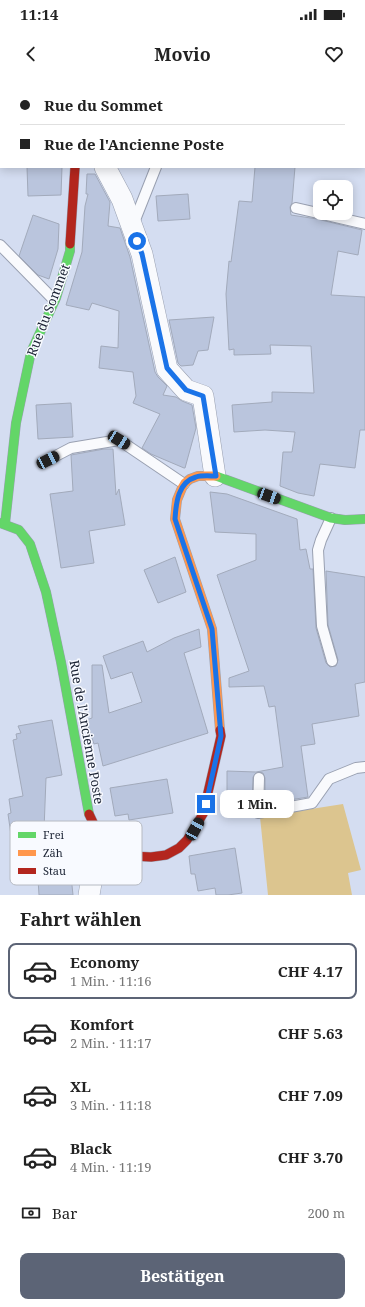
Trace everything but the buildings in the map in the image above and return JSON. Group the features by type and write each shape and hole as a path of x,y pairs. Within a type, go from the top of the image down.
{"street":[{"name":"Rue du Sommet","path":"2,524 16,423 31,352 56,298 70,251 75,168"},
{"path":"106,168 122,199 142,254 167,368 186,390 203,396 216,476"},
{"path":"184,484 196,477 216,476 331,518 345,520 365,519"},
{"name":"Rue de l'Ancienne Poste","path":"142,857 166,855 179,848 187,840 203,814 221,736 212,629 175,519 176,501 184,484"},
{"name":"Rue de l'Ancienne Poste","path":"2,524 19,530 30,544 46,592 61,662 88,812 92,821"},
{"path":"89,895 91,885"}],"lane":[{"path":"132,227 156,168"},
{"path":"296,208 365,224"},
{"path":"0,245 54,300"},
{"path":"48,460 71,448 119,440 184,484"},
{"path":"331,518 318,550 322,626 332,661"},
{"path":"259,778 258,813 312,803 329,779 356,768 365,767"}],"shaded area":[{"path":"343,804 361,870 348,873 352,895 268,895 260,817"}],"traffic: fast":[{"path":"5,524 16,423 31,352 56,298 70,251 70,244"},
{"path":"216,476 331,518 345,520 365,519"},
{"path":"0,523 19,530 30,544 46,592 61,662 89,814"}],"traffic: slow":[{"path":"216,476 198,476 185,483 177,500 175,519 212,629 220,730"}],"traffic: jam":[{"path":"70,244 75,168"},
{"path":"142,857 166,855 179,848 187,840 203,814 221,736 220,730"},
{"path":"89,814 92,821"}],"route":[{"path":"137,241 142,254 167,368 186,390 203,396 216,476 196,477 184,484 176,501 175,519 212,629 221,736 206,804"}]}
